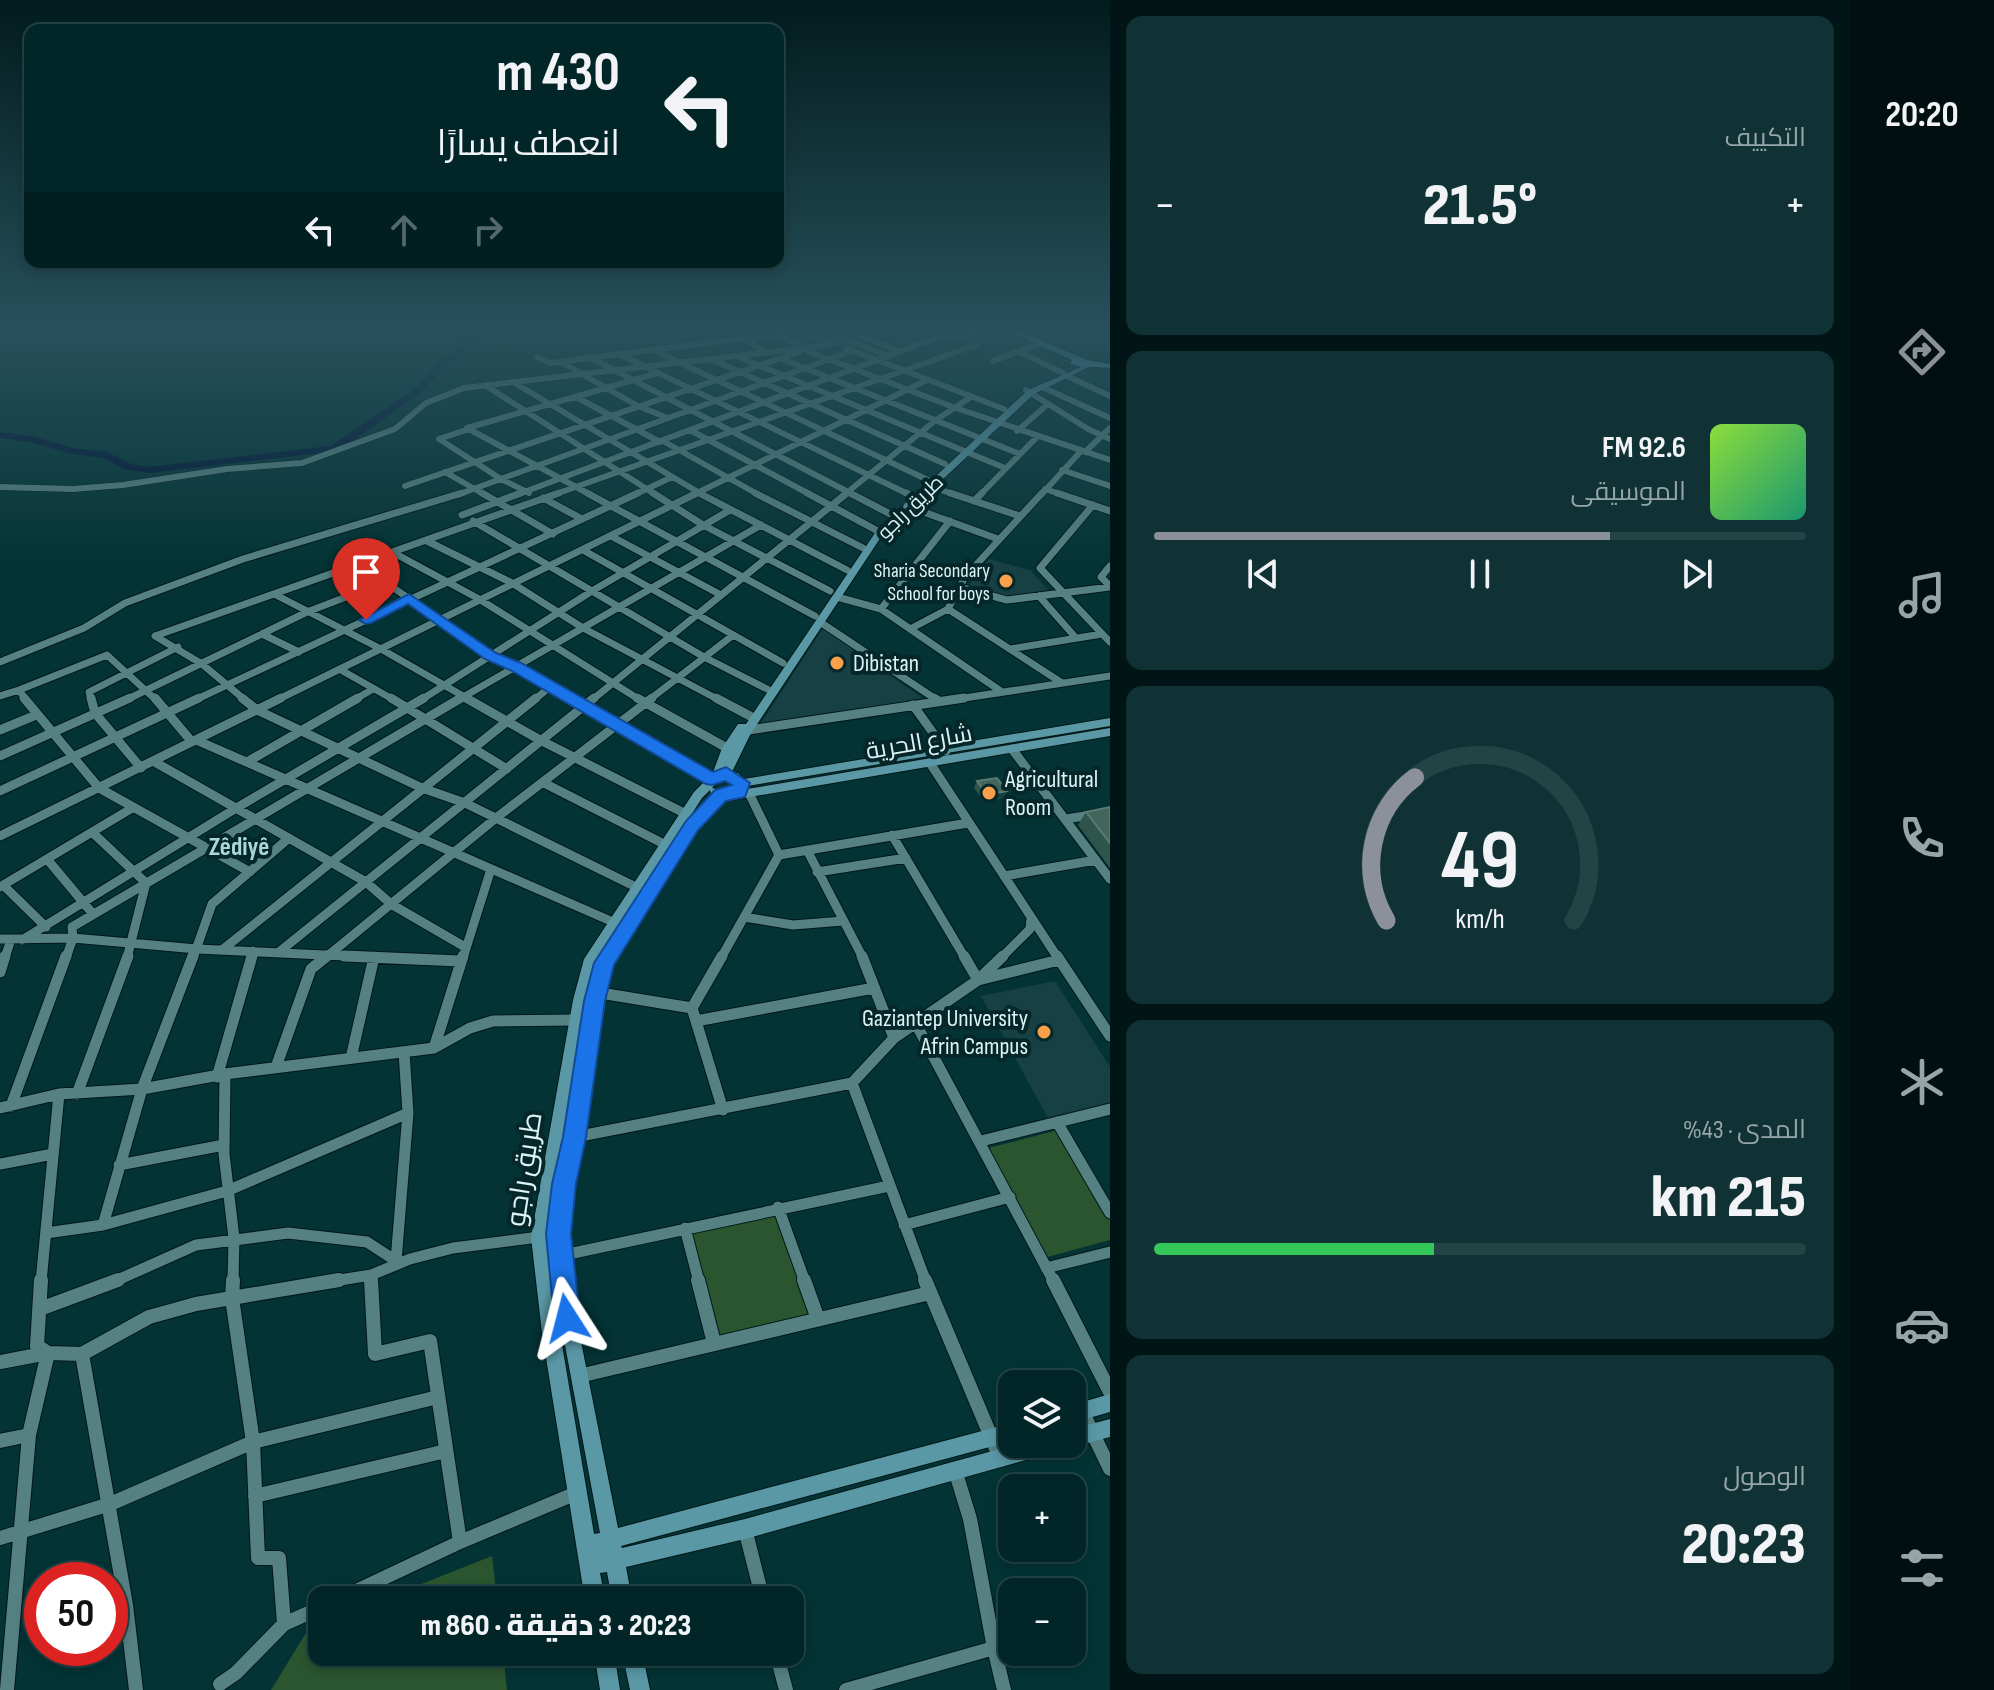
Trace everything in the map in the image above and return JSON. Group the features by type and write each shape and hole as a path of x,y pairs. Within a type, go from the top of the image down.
{"main road":[{"name":"طريق راجو","path":"992,423 1003,410"},
{"name":"طريق راجو","path":"592,1586 551,1333 539,1237 582,990 591,959 686,814 717,777 749,730 817,619 878,535 1007,410"},
{"name":"طريق راجو","path":"929,483 945,464 964,452"},
{"name":"طريق راجو","path":"834,594 876,530 910,501"},
{"name":"طريق راجو","path":"717,777 727,748 769,690 783,663 817,619"},
{"name":"شارع الحرية","path":"878,766 930,763 1110,722"},
{"name":"شارع الحرية","path":"746,788 946,751 1012,749 1110,732"},
{"path":"728,795 713,790 717,777 746,788"},
{"name":"طريق راجو","path":"619,1586 562,1286 559,1256 564,1184 604,963 685,835 728,795 746,788"},
{"path":"1086,1410 1110,1403"},
{"path":"587,1556 998,1436"},
{"path":"612,1549 745,1529 1000,1458"},
{"path":"606,1666 610,1690"},
{"path":"635,1666 640,1690"}],"street":[{"path":"0,487 73,489 123,485 227,469 302,463 395,429 418,410"},
{"path":"520,410 703,525 834,594 881,609 1002,692"},
{"path":"537,410 467,428 439,439 501,479 582,519"},
{"path":"562,410 699,493 847,570"},
{"path":"600,410 863,548"},
{"path":"405,486 628,410"},
{"path":"648,410 668,418"},
{"path":"0,662 84,628 125,603 243,559 429,505 689,410 735,430 892,515"},
{"path":"743,410 462,515 704,657 769,690"},
{"path":"779,410 888,460 929,483 1020,516"},
{"path":"636,887 465,803 422,788 303,729 257,710 202,664 155,636 793,410"},
{"path":"826,410 945,464"},
{"path":"911,410 1020,454"},
{"path":"279,952 950,410"},
{"path":"957,410 1110,460"},
{"path":"1017,431 1041,410"},
{"path":"1056,410 1078,425 1110,439"},
{"path":"740,411 950,521 998,539"},
{"path":"0,836 865,411 1005,468"},
{"path":"910,629 948,609 959,587 998,539 1062,470 1110,428"},
{"path":"469,429 817,619 939,701"},
{"path":"690,430 876,530"},
{"path":"974,501 1037,437"},
{"path":"1062,470 1110,486"},
{"path":"445,472 553,534"},
{"path":"0,791 672,477"},
{"path":"1045,489 1110,511"},
{"path":"1093,505 1040,568 1110,642"},
{"path":"11,939 46,927 238,807 532,632 621,573 730,510"},
{"path":"881,609 950,521"},
{"path":"6,1107 73,938 72,927 305,788 761,525"},
{"path":"611,536 721,595"},
{"path":"427,541 512,583 583,628 750,716"},
{"path":"583,550 783,663"},
{"path":"394,553 479,599 550,647 727,748"},
{"path":"360,564 490,656 515,667 615,726 717,777"},
{"path":"1110,566 1101,577 1110,587"},
{"path":"0,756 148,690 307,612 385,582"},
{"path":"959,587 1007,600 1110,587"},
{"path":"276,595 381,649 540,740 686,814"},
{"path":"1039,596 1076,638"},
{"path":"948,609 1062,683"},
{"path":"262,634 299,652"},
{"path":"1010,649 1102,634"},
{"path":"276,1067 311,969 496,818 732,636"},
{"path":"141,768 95,713 89,692 178,647"},
{"path":"0,696 107,655 148,690 194,741 613,922"},
{"path":"341,670 427,718 507,769"},
{"path":"749,730 1110,676"},
{"path":"222,950 550,687"},
{"path":"247,762 373,689"},
{"path":"19,690 36,715 55,732 99,788 250,872"},
{"path":"913,705 946,751"},
{"path":"0,730 36,715"},
{"path":"1012,749 1110,879"},
{"path":"153,761 366,882 391,904 465,947"},
{"path":"930,763 1059,960 1104,1018 1110,1036"},
{"path":"544,783 666,845"},
{"path":"746,788 779,855"},
{"path":"46,927 2,886 134,807"},
{"path":"1066,819 1110,812"},
{"path":"779,855 968,823"},
{"path":"92,832 146,883"},
{"path":"892,835 978,980"},
{"path":"103,1225 142,1089 212,904 289,838"},
{"path":"807,850 859,948 894,1038"},
{"path":"723,1110 692,1008 779,855"},
{"path":"817,872 906,858"},
{"path":"47,859 93,914"},
{"path":"1004,876 1096,860"},
{"path":"434,1048 491,869"},
{"path":"77,1094 132,945 146,883"},
{"path":"744,917 771,926 800,927 843,921"},
{"path":"555,1140 852,1083 894,1038 978,980 1030,929 1031,917"},
{"path":"11,939 73,938 197,949 460,961"},
{"path":"0,972 11,939"},
{"path":"253,951 221,1075 224,1145 234,1238 232,1298 253,1442 258,1558 279,1558 284,1624"},
{"path":"351,1058 374,957"},
{"path":"978,980 1059,960"},
{"path":"696,1021 874,988"},
{"path":"582,990 692,1008"},
{"path":"6,1107 59,1094 142,1089 276,1067 434,1048 470,1028 493,1021 577,1020"},
{"path":"915,1022 981,1141 1110,1392"},
{"path":"396,1261 408,1113 404,1052"},
{"path":"852,1083 930,1293 998,1453"},
{"path":"48,1353 37,1346 59,1094"},
{"path":"981,1141 1110,1109"},
{"path":"46,1233 103,1225 227,1191 408,1113"},
{"path":"1057,1122 1110,1213"},
{"path":"119,1165 224,1145"},
{"path":"0,1164 53,1154"},
{"path":"559,1256 778,1207 889,1186"},
{"path":"904,1225 1010,1197"},
{"path":"778,1207 818,1319"},
{"path":"685,1228 714,1343"},
{"path":"40,1309 130,1276 196,1245 234,1238 288,1233 367,1242 396,1261"},
{"path":"0,1362 48,1353 82,1354 149,1317 232,1298 371,1275 396,1261 488,1243 539,1237"},
{"path":"1046,1268 1110,1252"},
{"path":"371,1275 375,1354 430,1341 460,1542"},
{"path":"579,1376 930,1293"},
{"path":"7,1690 29,1435 48,1353"},
{"path":"82,1354 131,1631 136,1690"},
{"path":"0,1538 110,1504 253,1442 438,1397"},
{"path":"1101,1430 1110,1469"},
{"path":"0,1441 29,1435"},
{"path":"255,1496 446,1451"},
{"path":"955,1470 970,1519 1004,1690"},
{"path":"367,1586 460,1542 579,1492"},
{"path":"745,1529 759,1586"},
{"path":"220,1684 236,1673 284,1624 308,1613"},
{"path":"846,1690 994,1648"},
{"path":"780,1666 786,1690"}],"shaded area":[{"name":"Sharia Secondary School for boys","path":"989,559 1030,570 1054,596 1001,603 964,592"},
{"name":"Dibistan","path":"823,628 924,699 759,726"},
{"name":"Gaziantep University Afrin Campus","path":"1055,981 1110,1067 1110,1107 1048,1118 981,996"}],"green space":[{"path":"1058,1130 1110,1218 1110,1240 1040,1259 981,1150"},
{"path":"778,1209 815,1317 716,1341 686,1229"},
{"path":"492,1556 495,1586 416,1586"},
{"path":"308,1630 308,1666 504,1666 507,1690 271,1690"}],"building":[{"path":"997,778 1007,791 987,795 977,781"},
{"path":"1110,807 1110,843 1086,812"}],"waterway":[{"path":"0,435 32,439 71,451 107,455 128,467 149,470 334,449 390,410"}],"place":[{"name":"Sharia Secondary School for boys","path":"1006,581"},
{"name":"Dibistan","path":"837,663"},
{"name":"Agricultural Room","path":"989,793"},
{"name":"Gaziantep University Afrin Campus","path":"1044,1032"}],"district":[{"name":"Zêdiyê","path":"239,846"}],"route":[{"path":"366,620 409,598 490,656 515,667 615,726 712,779 726,773 742,783 739,793 721,795 692,825 604,963 564,1184 559,1234 567,1318"}]}
